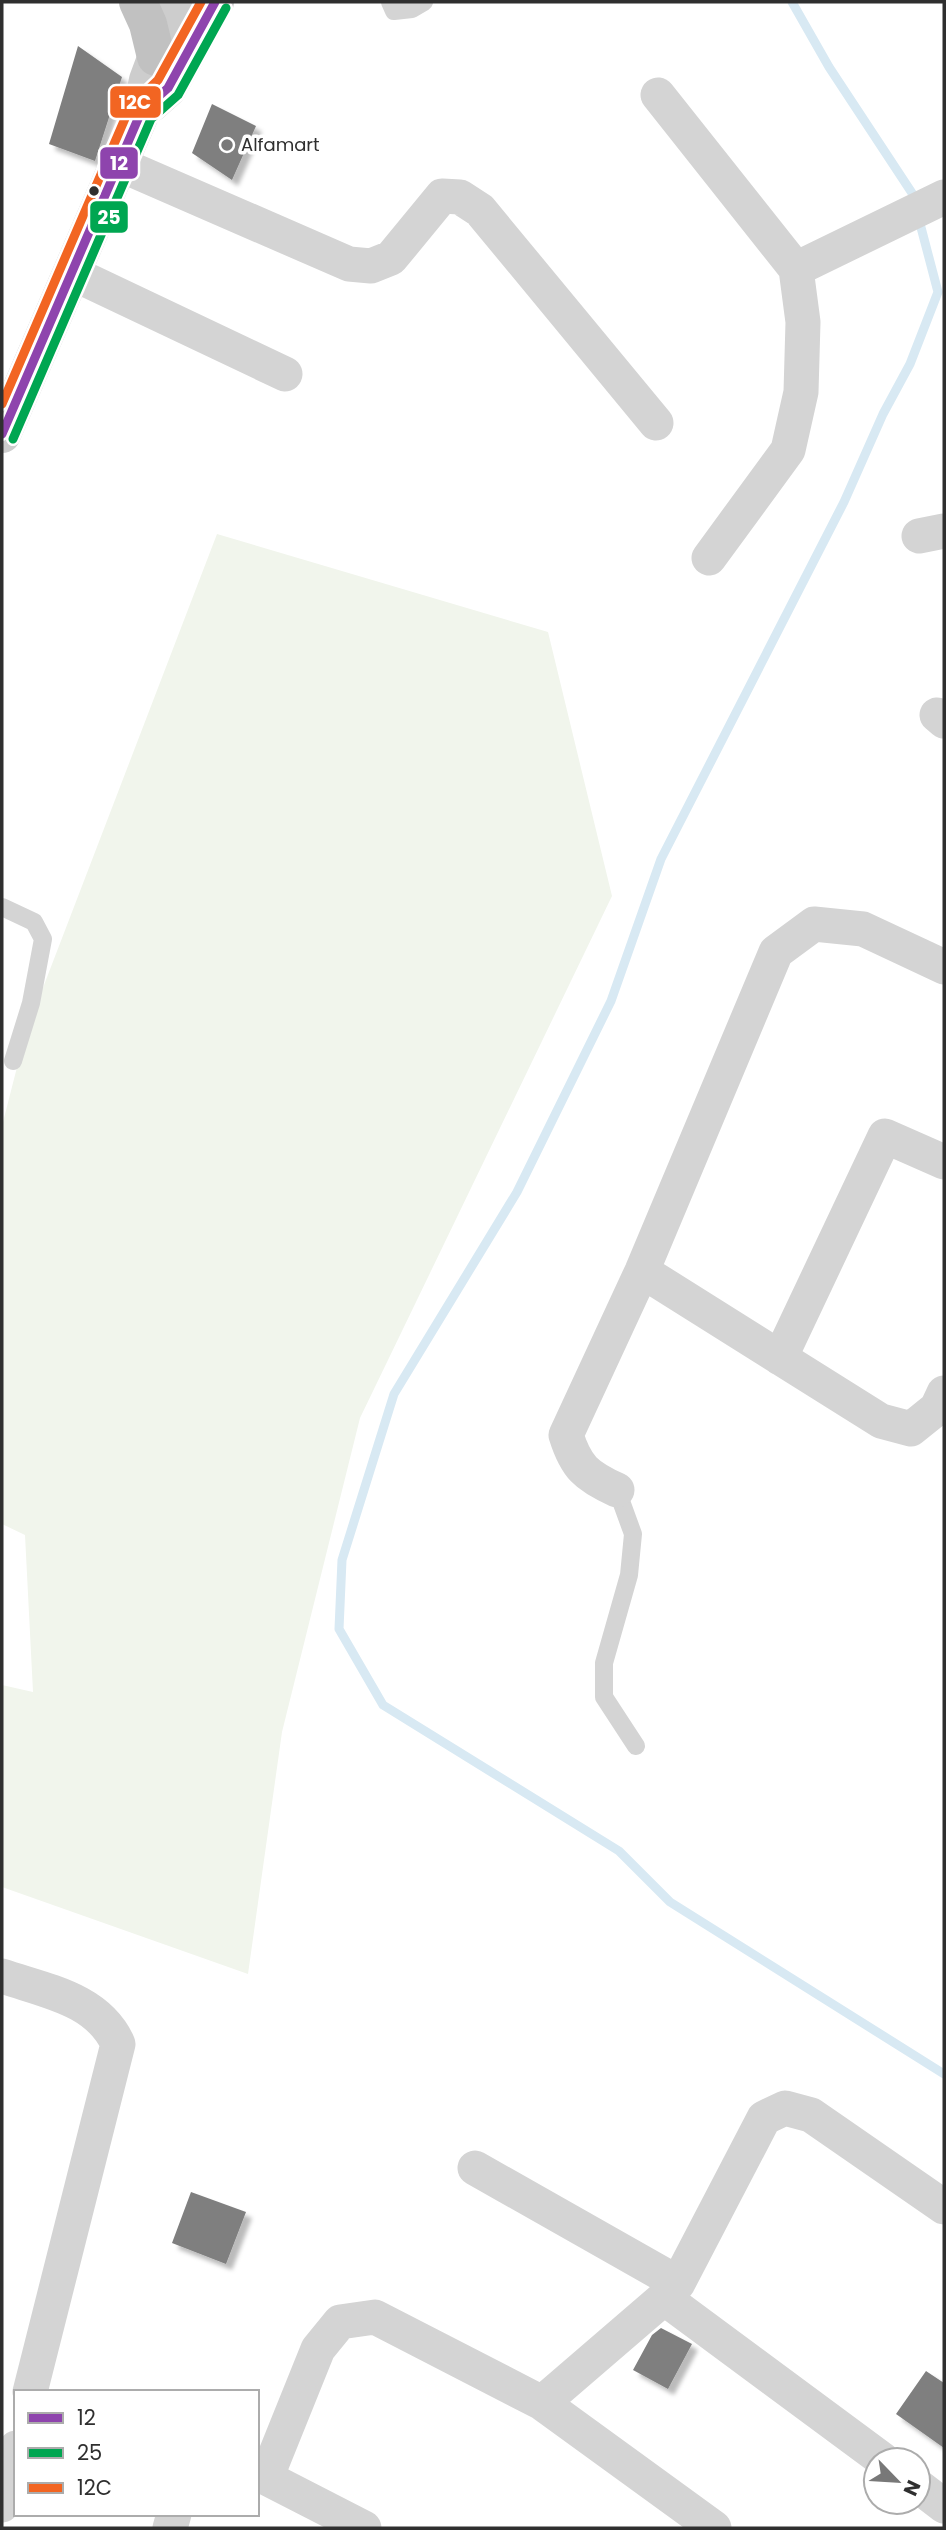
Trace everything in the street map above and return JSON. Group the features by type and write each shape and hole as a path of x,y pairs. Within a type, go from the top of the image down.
{"highway":[{"path":"138,2 148,24 156,57"}],"main road":[{"path":"2,434 141,112 156,57 177,2"},
{"path":"141,112 168,88 215,2"}],"street":[{"path":"658,95 796,269 803,321 801,392 788,450 709,558"},
{"path":"119,164 349,264 371,266 391,258 442,196 460,197 480,210 656,423"},
{"path":"796,269 940,199"},
{"path":"72,273 285,374"},
{"path":"944,713 937,715 944,721"},
{"path":"617,1490 594,1479 574,1460 566,1435 642,1270 776,952 814,924 863,929 944,967"},
{"path":"780,1358 886,1136 944,1162"},
{"path":"642,1270 881,1422 911,1429 937,1408 944,1393"},
{"path":"2,1976 88,2006 110,2025 118,2044 31,2390"},
{"path":"542,2403 671,2291 764,2118 785,2108 811,2115 944,2207"},
{"path":"475,2168 671,2291 865,2446"},
{"path":"364,2528 262,2476 318,2349 340,2322 375,2316 542,2403 714,2528"},
{"path":"2,2505 14,2456"}],"lane":[{"path":"390,2 394,11 412,9 425,2"},
{"path":"2,907 34,922 43,939 31,1003 13,1061"},
{"path":"617,1490 633,1534 629,1575 604,1663 604,1697 636,1746"}],"shaded area":[{"path":"217,534 548,632 612,896 360,1418 282,1732 248,1974 2,1887 2,1685 33,1692 25,1535 2,1524 2,1126 26,1032"}],"building":[{"path":"78,46 122,77 95,161 49,144"},
{"path":"212,104 256,126 232,180 192,153"},
{"path":"191,2192 246,2212 226,2264 172,2243"},
{"path":"661,2328 692,2344 668,2389 633,2370 652,2335"},
{"path":"926,2371 944,2383 944,2448 896,2414"}],"waterway":[{"path":"792,2 829,67 912,193 915,203"},
{"path":"918,216 938,292 910,364 883,414 844,502 661,859 611,1001 517,1192 394,1394 342,1560 339,1629 383,1705 619,1851 670,1902 944,2074"}],"transit line":[{"name":"12C","path":"2,404 130,107 158,80 201,2"},
{"name":"12","path":"2,434 141,112 168,88 215,2"},
{"name":"25","path":"13,439 151,119 178,95 226,8"}],"place":[{"name":"Alfamart","path":"227,145"}]}
